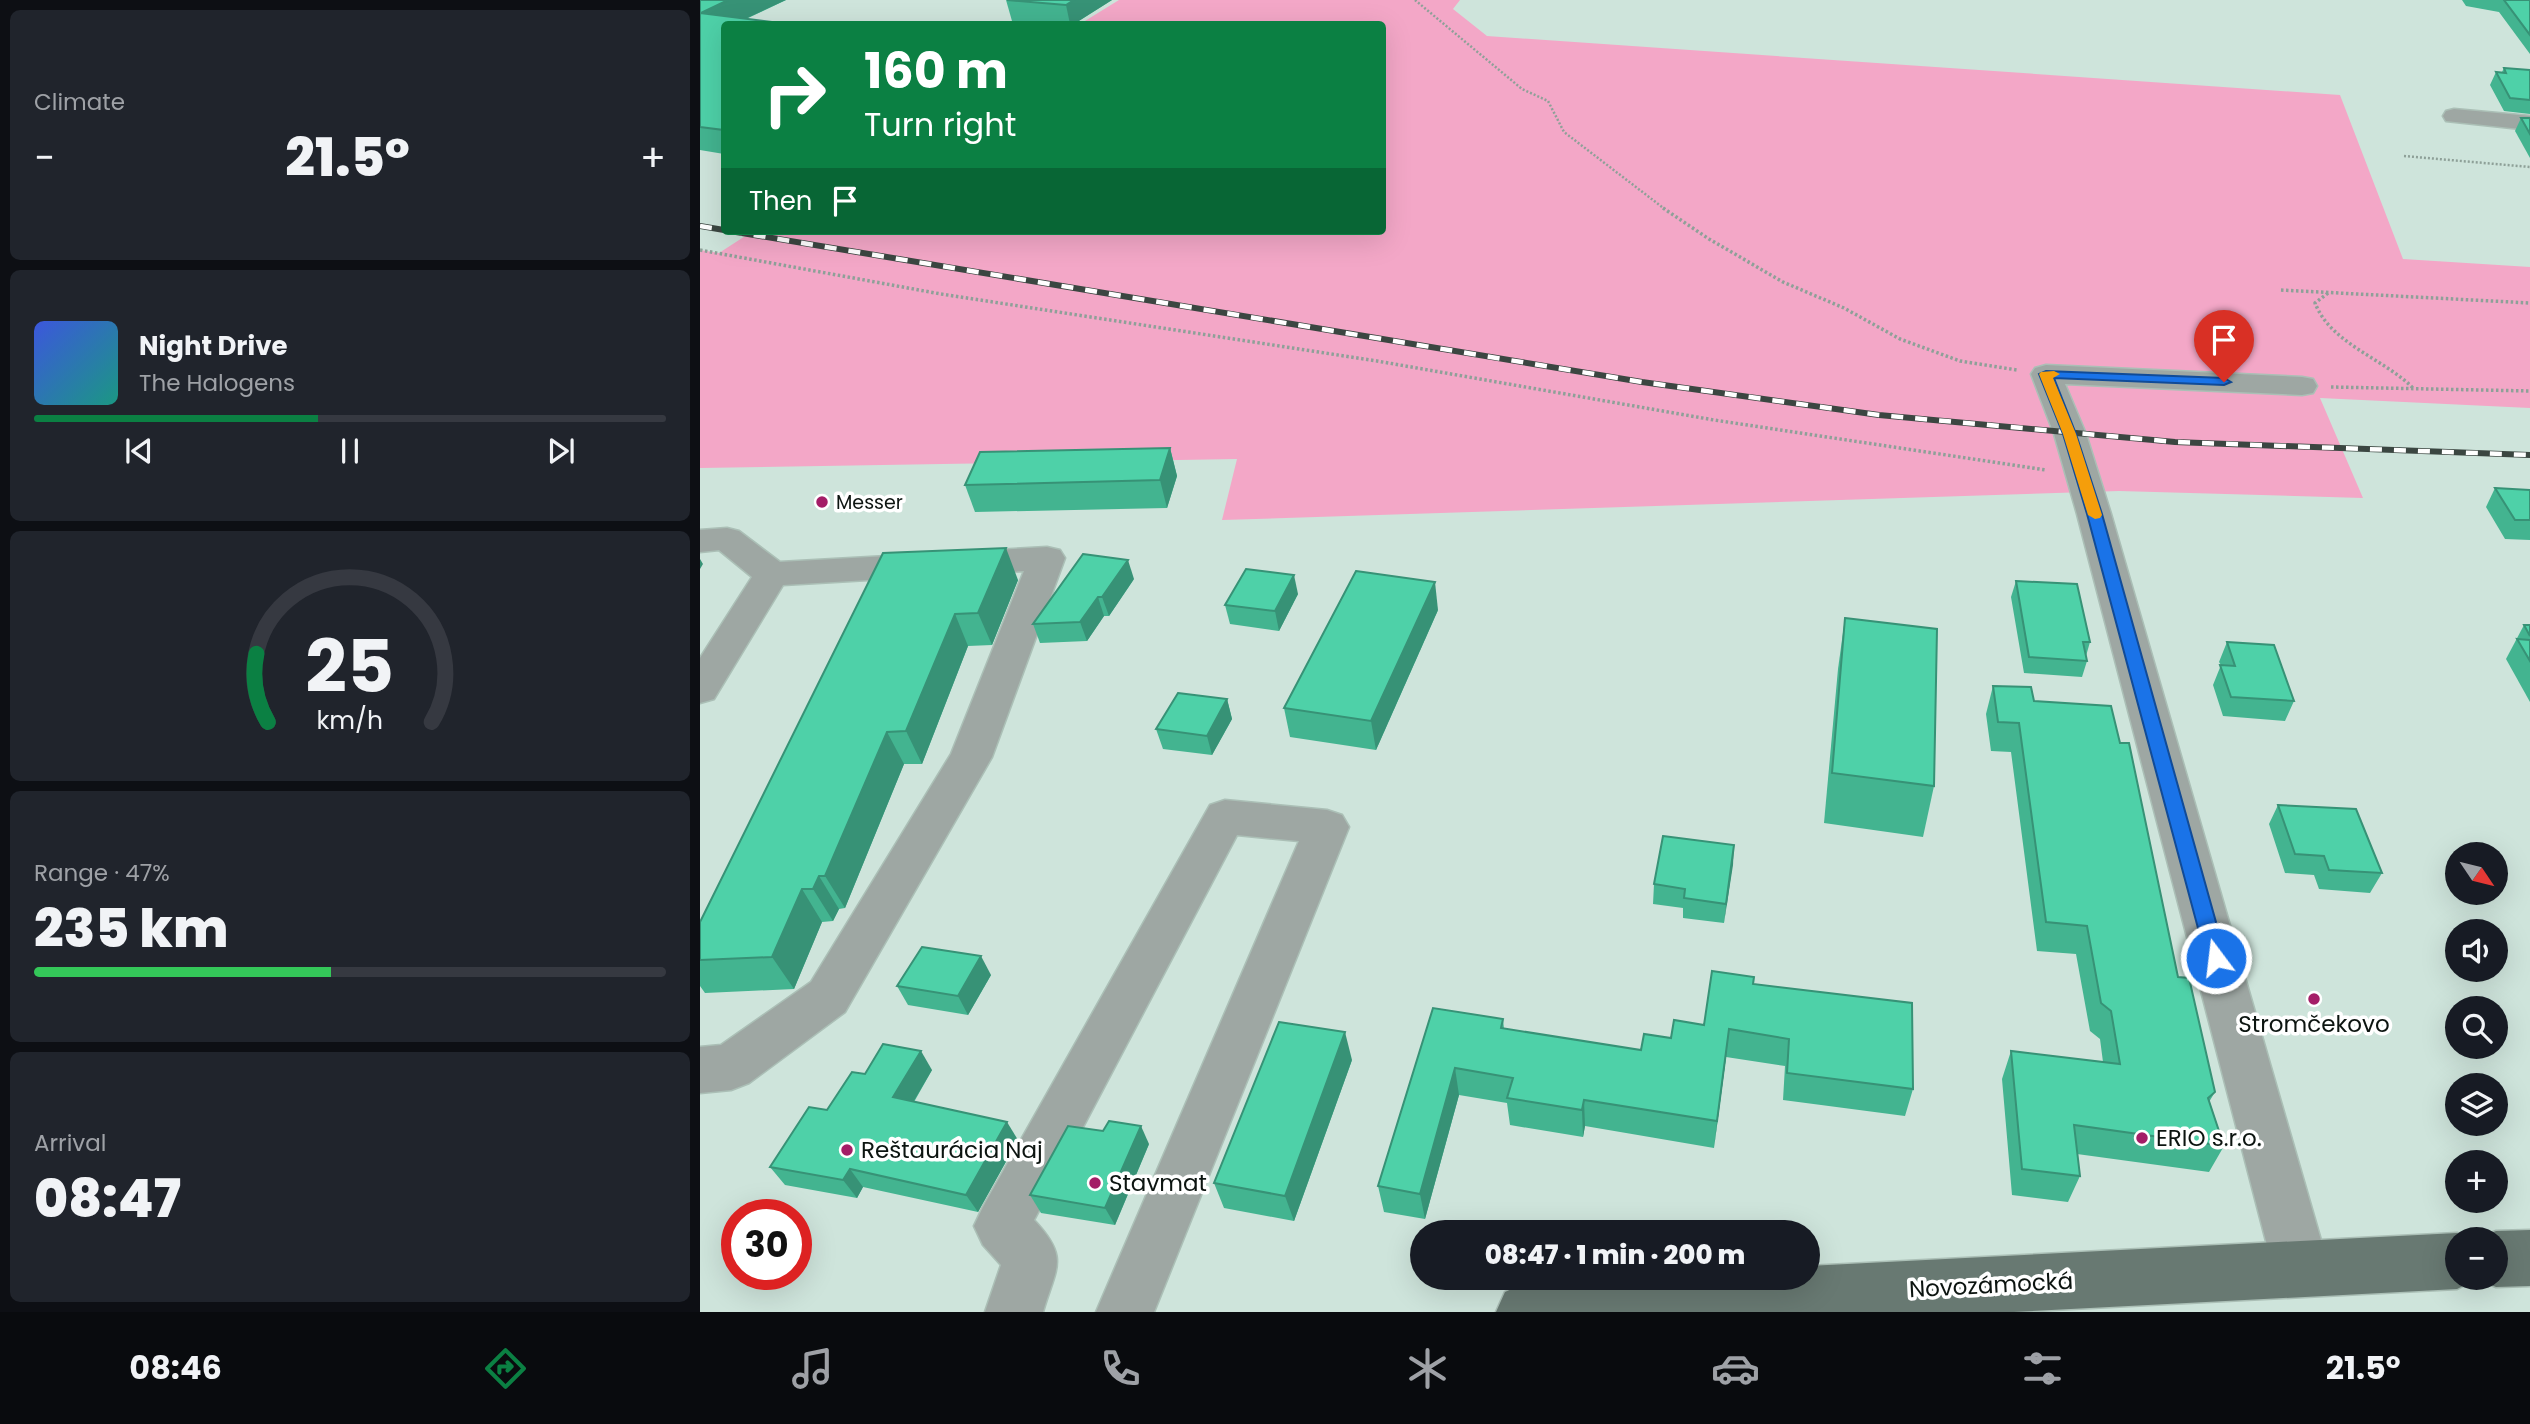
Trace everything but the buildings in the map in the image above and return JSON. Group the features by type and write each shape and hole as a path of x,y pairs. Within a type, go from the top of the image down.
{"main road":[{"path":"2508,1259 2530,1258"},
{"name":"Novozámocká","path":"1525,1312 2003,1298 2301,1268 2445,1262"}],"street":[{"path":"2454,116 2530,123"},
{"path":"2301,1268 2083,476 2046,374 2302,386"},
{"path":"700,541 727,539 772,575 1047,558 971,757 828,997 731,1067 700,1070"},
{"path":"700,689 772,575"},
{"path":"1014,1312 1031,1257 1002,1226 1225,817 1327,827 1125,1312"}],"path":[{"path":"1415,0 1522,89 1548,102 1564,132 1651,200 1709,239 1783,282 1844,308 1900,339 1960,361 2046,374"},
{"path":"2404,156 2530,167"},
{"path":"700,250 941,294 1377,361 1714,420 2083,476"},
{"path":"2281,290 2530,303"},
{"path":"2328,293 2315,303 2323,319 2404,377 2413,388"},
{"path":"2302,386 2530,391"}],"shaded area":[{"path":"1119,0 1460,0 1453,9 1487,36 2340,95 2403,259 2530,267 2530,408 2320,398 2363,498 2119,491 1222,520 1237,459 700,468 700,250 719,253 747,235 1386,235 1386,21 1085,21"}],"railway":[{"path":"700,226 721,230"},
{"path":"754,235 1642,382 1879,415 2175,442 2530,455"}],"slow traffic":[{"path":"2054,374 2046,374 2070,434 2095,515"}],"place":[{"name":"Messer","path":"822,502"},
{"name":"Stromčekovo","path":"2314,999"},
{"name":"ERIO s.r.o.","path":"2142,1138"},
{"name":"Reštaurácia Naj","path":"847,1150"},
{"name":"Stavmat","path":"1095,1183"}],"route":[{"path":"2216,958 2083,476 2070,434 2046,374 2224,382"}]}
